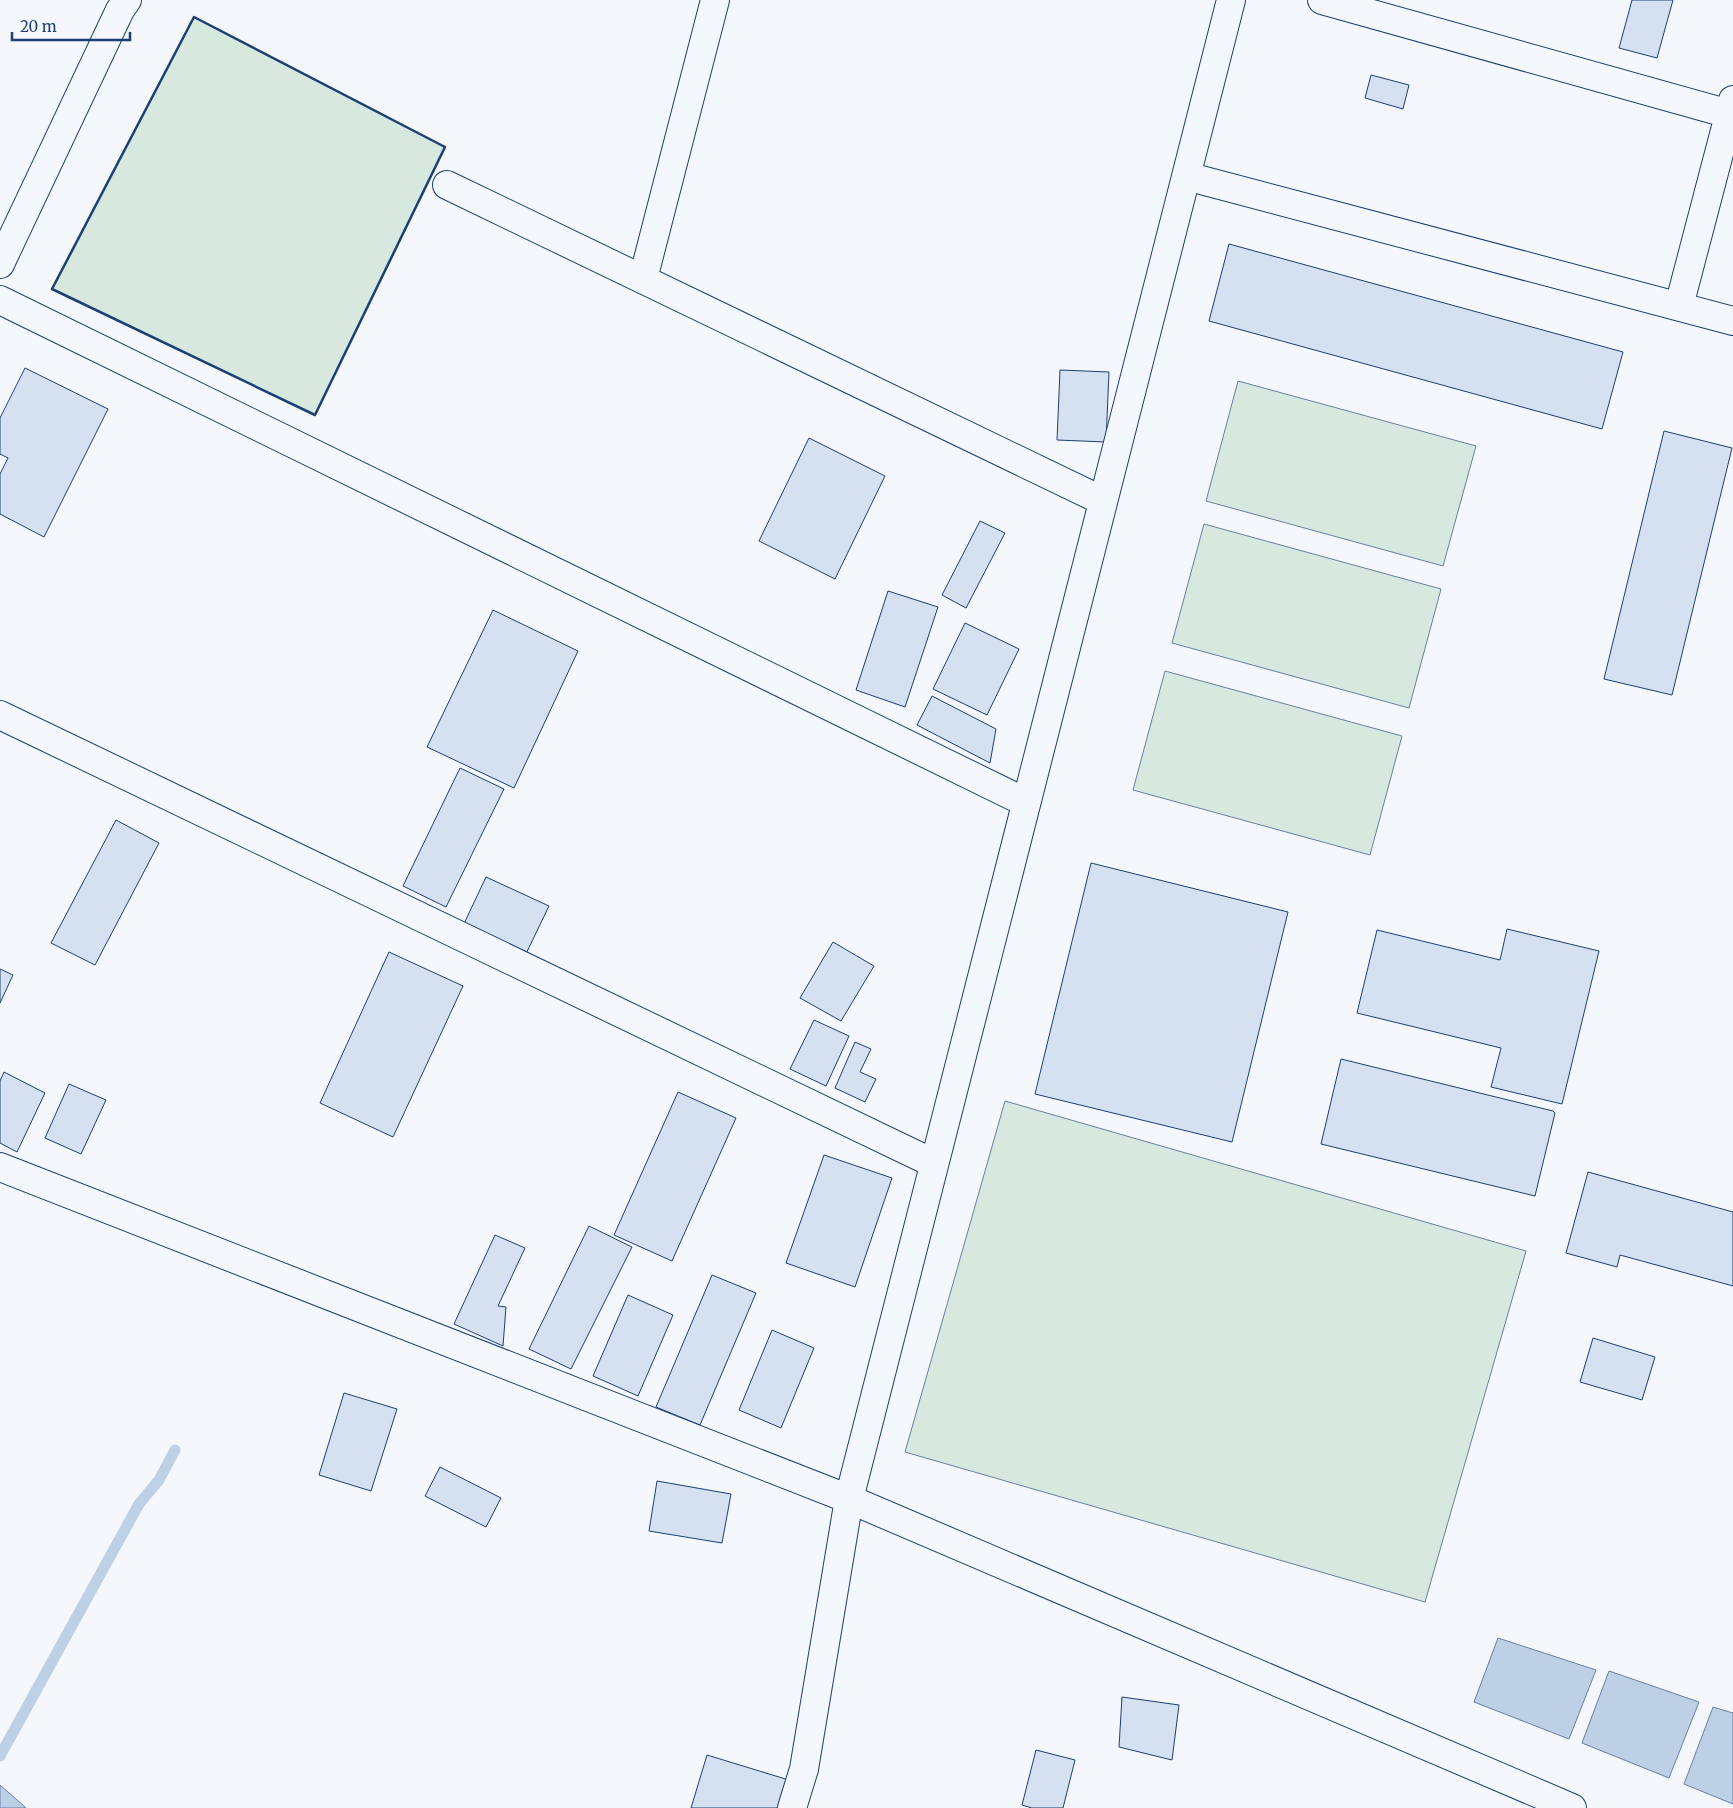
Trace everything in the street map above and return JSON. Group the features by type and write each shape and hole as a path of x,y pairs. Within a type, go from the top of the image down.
{"street":[{"path":"0,264 120,10 127,0"},
{"path":"643,279 715,0"},
{"path":"792,1808 804,1769 849,1499 1025,802 1104,501 1231,0"},
{"path":"1322,0 1732,110 1679,306"},
{"path":"1186,176 1733,321"},
{"path":"447,185 1104,501"},
{"path":"0,300 1025,802"},
{"path":"0,715 933,1164"},
{"path":"0,1167 849,1499 1572,1808"}],"shaded area":[{"path":"194,17 445,147 315,415 52,289"},
{"path":"1238,381 1476,446 1443,566 1206,501"},
{"path":"1204,524 1441,589 1409,708 1172,643"},
{"path":"1165,671 1402,736 1370,855 1133,790"},
{"path":"1005,1101 1526,1251 1425,1602 905,1452"}],"water":[{"path":"1498,1638 1596,1670 1569,1739 1474,1702"},
{"path":"1609,1671 1699,1702 1669,1778 1582,1743"},
{"path":"1713,1707 1733,1713 1733,1804 1684,1784"},
{"path":"0,1785 25,1807 26,1808 0,1808"}],"building":[{"path":"1632,0 1673,0 1657,58 1619,48"},
{"path":"1371,75 1409,85 1403,109 1365,98"},
{"path":"1229,244 1623,352 1602,429 1209,321"},
{"path":"25,368 108,409 44,537 0,514 0,474 8,458 0,454 0,418"},
{"path":"1060,370 1109,372 1106,442 1057,440"},
{"path":"1664,431 1732,448 1672,695 1604,679"},
{"path":"809,438 885,476 835,579 759,541"},
{"path":"980,521 1005,533 966,608 942,595"},
{"path":"888,591 938,607 905,707 856,690"},
{"path":"493,610 578,651 514,788 427,747"},
{"path":"965,623 1019,649 987,715 933,689"},
{"path":"932,696 996,729 990,763 917,725"},
{"path":"460,768 504,789 446,907 403,886"},
{"path":"116,820 159,843 95,965 51,943"},
{"path":"1091,863 1288,912 1232,1142 1035,1094"},
{"path":"486,877 549,906 523,960 461,930"},
{"path":"1507,929 1599,951 1562,1104 1491,1087 1501,1048 1357,1013 1377,930 1500,960"},
{"path":"833,942 874,966 841,1021 800,998"},
{"path":"389,952 463,986 393,1137 320,1103"},
{"path":"0,969 13,975 0,1003"},
{"path":"814,1020 849,1036 826,1086 790,1069"},
{"path":"855,1042 871,1049 860,1072 876,1079 865,1102 835,1088"},
{"path":"1341,1059 1553,1111 1555,1113 1535,1196 1321,1144"},
{"path":"4,1072 45,1093 17,1152 0,1143 0,1081"},
{"path":"69,1084 106,1100 81,1154 45,1138"},
{"path":"678,1092 736,1118 672,1261 614,1235"},
{"path":"824,1155 892,1178 855,1287 786,1263"},
{"path":"1588,1172 1733,1212 1733,1286 1620,1255 1617,1267 1566,1253"},
{"path":"589,1226 632,1247 571,1369 529,1349"},
{"path":"495,1235 525,1248 498,1306 506,1307 503,1346 454,1324"},
{"path":"712,1275 756,1293 700,1425 656,1407"},
{"path":"628,1295 673,1315 638,1396 593,1376"},
{"path":"772,1330 814,1348 781,1428 739,1410"},
{"path":"1593,1338 1655,1357 1642,1400 1580,1382"},
{"path":"344,1393 397,1409 371,1491 319,1475"},
{"path":"440,1467 501,1498 486,1527 425,1496"},
{"path":"657,1481 731,1494 722,1543 649,1531"},
{"path":"1122,1697 1179,1705 1172,1760 1119,1747"},
{"path":"1036,1750 1075,1760 1063,1808 1032,1808 1022,1805"},
{"path":"707,1755 792,1781 785,1808 691,1808"}],"waterway":[{"path":"0,1756 139,1504 159,1480 175,1450"}],"wall":[{"path":"194,17 445,147 315,415 52,289 194,17"}]}
